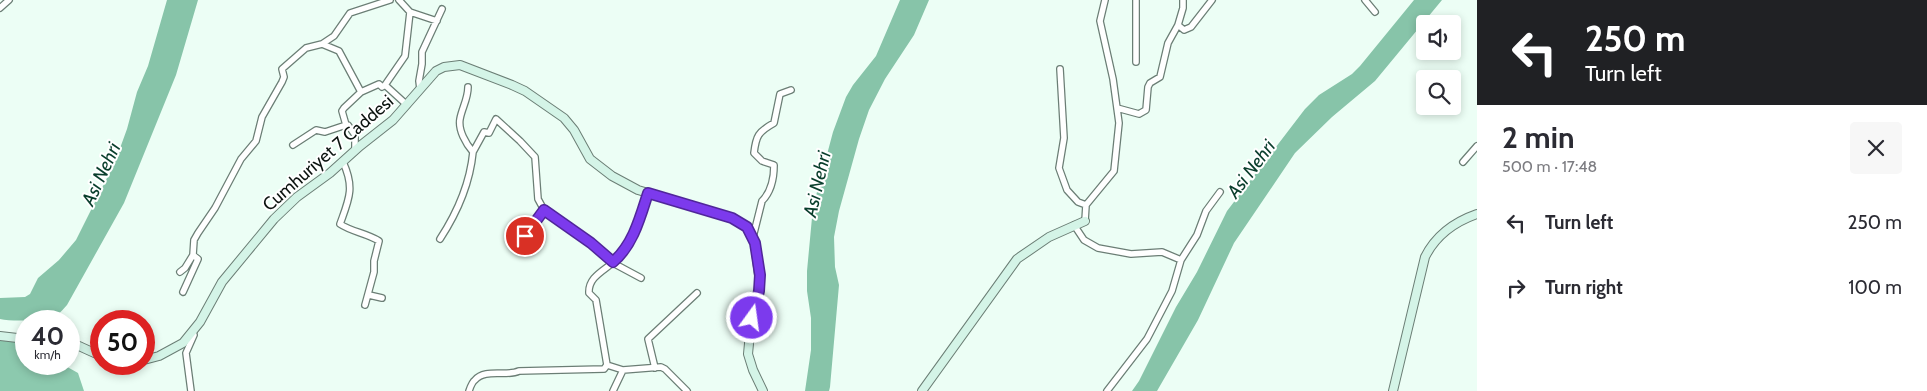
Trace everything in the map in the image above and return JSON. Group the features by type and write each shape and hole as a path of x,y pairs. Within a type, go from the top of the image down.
{"main road":[{"name":"Cumhuriyet 7 Caddesi","path":"155,356 172,350 183,343 193,332 222,282 274,218 297,197 322,180 355,150 394,120 440,68 460,65 525,91 564,118 574,130 590,159 618,180 648,193 739,221 747,227 753,238"},
{"path":"1394,391 1425,257 1431,245 1438,237 1460,221 1477,214"},
{"path":"922,391 1017,259 1049,237 1085,221"},
{"path":"753,238 760,284 750,333 748,354 763,391"},
{"path":"0,336 15,338"}],"street":[{"path":"0,8 9,0"},
{"path":"180,272 185,268 193,255 194,240 202,225 215,208 241,159 256,141 262,117 284,77 282,69 306,48 322,44 334,36 350,13 390,0"},
{"path":"399,0 410,12 437,21"},
{"path":"404,6 409,0"},
{"path":"1085,221 1086,205 1114,171 1118,123 1113,79 1100,21 1105,0"},
{"path":"1136,0 1136,62"},
{"path":"1117,108 1139,114 1146,110 1148,87 1160,77 1168,43 1178,26 1183,8 1183,0"},
{"path":"1178,26 1188,30 1212,0"},
{"path":"1365,0 1375,12"},
{"path":"420,89 422,52 442,9"},
{"path":"385,85 405,56 410,12"},
{"path":"322,44 339,51 361,92"},
{"path":"1060,69 1064,138 1059,168 1067,190 1078,202 1086,205"},
{"path":"355,150 355,135 346,124 342,111 361,92 379,84 382,87 385,85 407,105"},
{"path":"468,87 468,95 459,120 466,144 473,152"},
{"path":"753,238 762,201 766,197 773,180 774,165 762,161 754,154 756,138 762,130 774,123 780,94 790,90"},
{"path":"440,239 452,219 467,184 471,172 473,152 484,132 488,133 496,119 535,157 538,199 544,210 591,243 613,262 642,278"},
{"path":"294,145 316,130 325,132 346,124"},
{"path":"1462,162 1477,146"},
{"path":"342,162 348,173 351,195 340,224 348,229 368,234 379,241 374,261 374,272 365,305"},
{"path":"1107,391 1147,339 1172,291 1182,260 1197,235 1204,216 1220,192"},
{"path":"607,365 596,300 589,294 588,289 596,275 618,258 634,234 648,193"},
{"path":"525,236 544,210"},
{"path":"1074,226 1084,240 1098,248 1131,254 1162,252 1182,260"},
{"path":"182,292 198,259 193,255"},
{"path":"655,368 648,339 697,293"},
{"path":"368,295 382,298"},
{"path":"191,391 186,353 194,335 193,332"},
{"path":"607,365 624,370 661,367 687,391"},
{"path":"469,391 475,379 483,375 557,369 595,370 604,369 607,365"},
{"path":"613,391 624,370"}],"shaded area":[{"path":"167,0 198,0 176,75 124,203 67,305 62,310 15,310 15,321 0,319 0,298 25,297 30,294 38,278 59,260 76,240 115,162 127,129 137,92 148,66"},
{"path":"900,0 929,0 914,35 885,79 869,110 859,139 839,211 834,237 835,267 839,285 830,387 829,391 805,391 811,350 811,318 807,291 807,271 813,207 833,132 846,97 876,56"},
{"path":"1414,0 1442,0 1430,15 1416,15 1416,31 1375,81 1332,117 1295,153 1234,243 1198,320 1157,391 1132,391 1139,381 1176,307 1197,272 1227,211 1305,109 1319,95 1352,74"},
{"path":"0,333 11,341 15,342 15,375 79,375 84,391 0,391"}],"route":[{"path":"525,236 544,210 591,243 613,262 618,258 634,234 648,193 732,218 747,227 755,243 760,284 752,318"}],"water label":[{"name":"Asi Nehri","path":"1251,169"},
{"name":"Asi Nehri","path":"101,174"},
{"name":"Asi Nehri","path":"817,184"}]}
